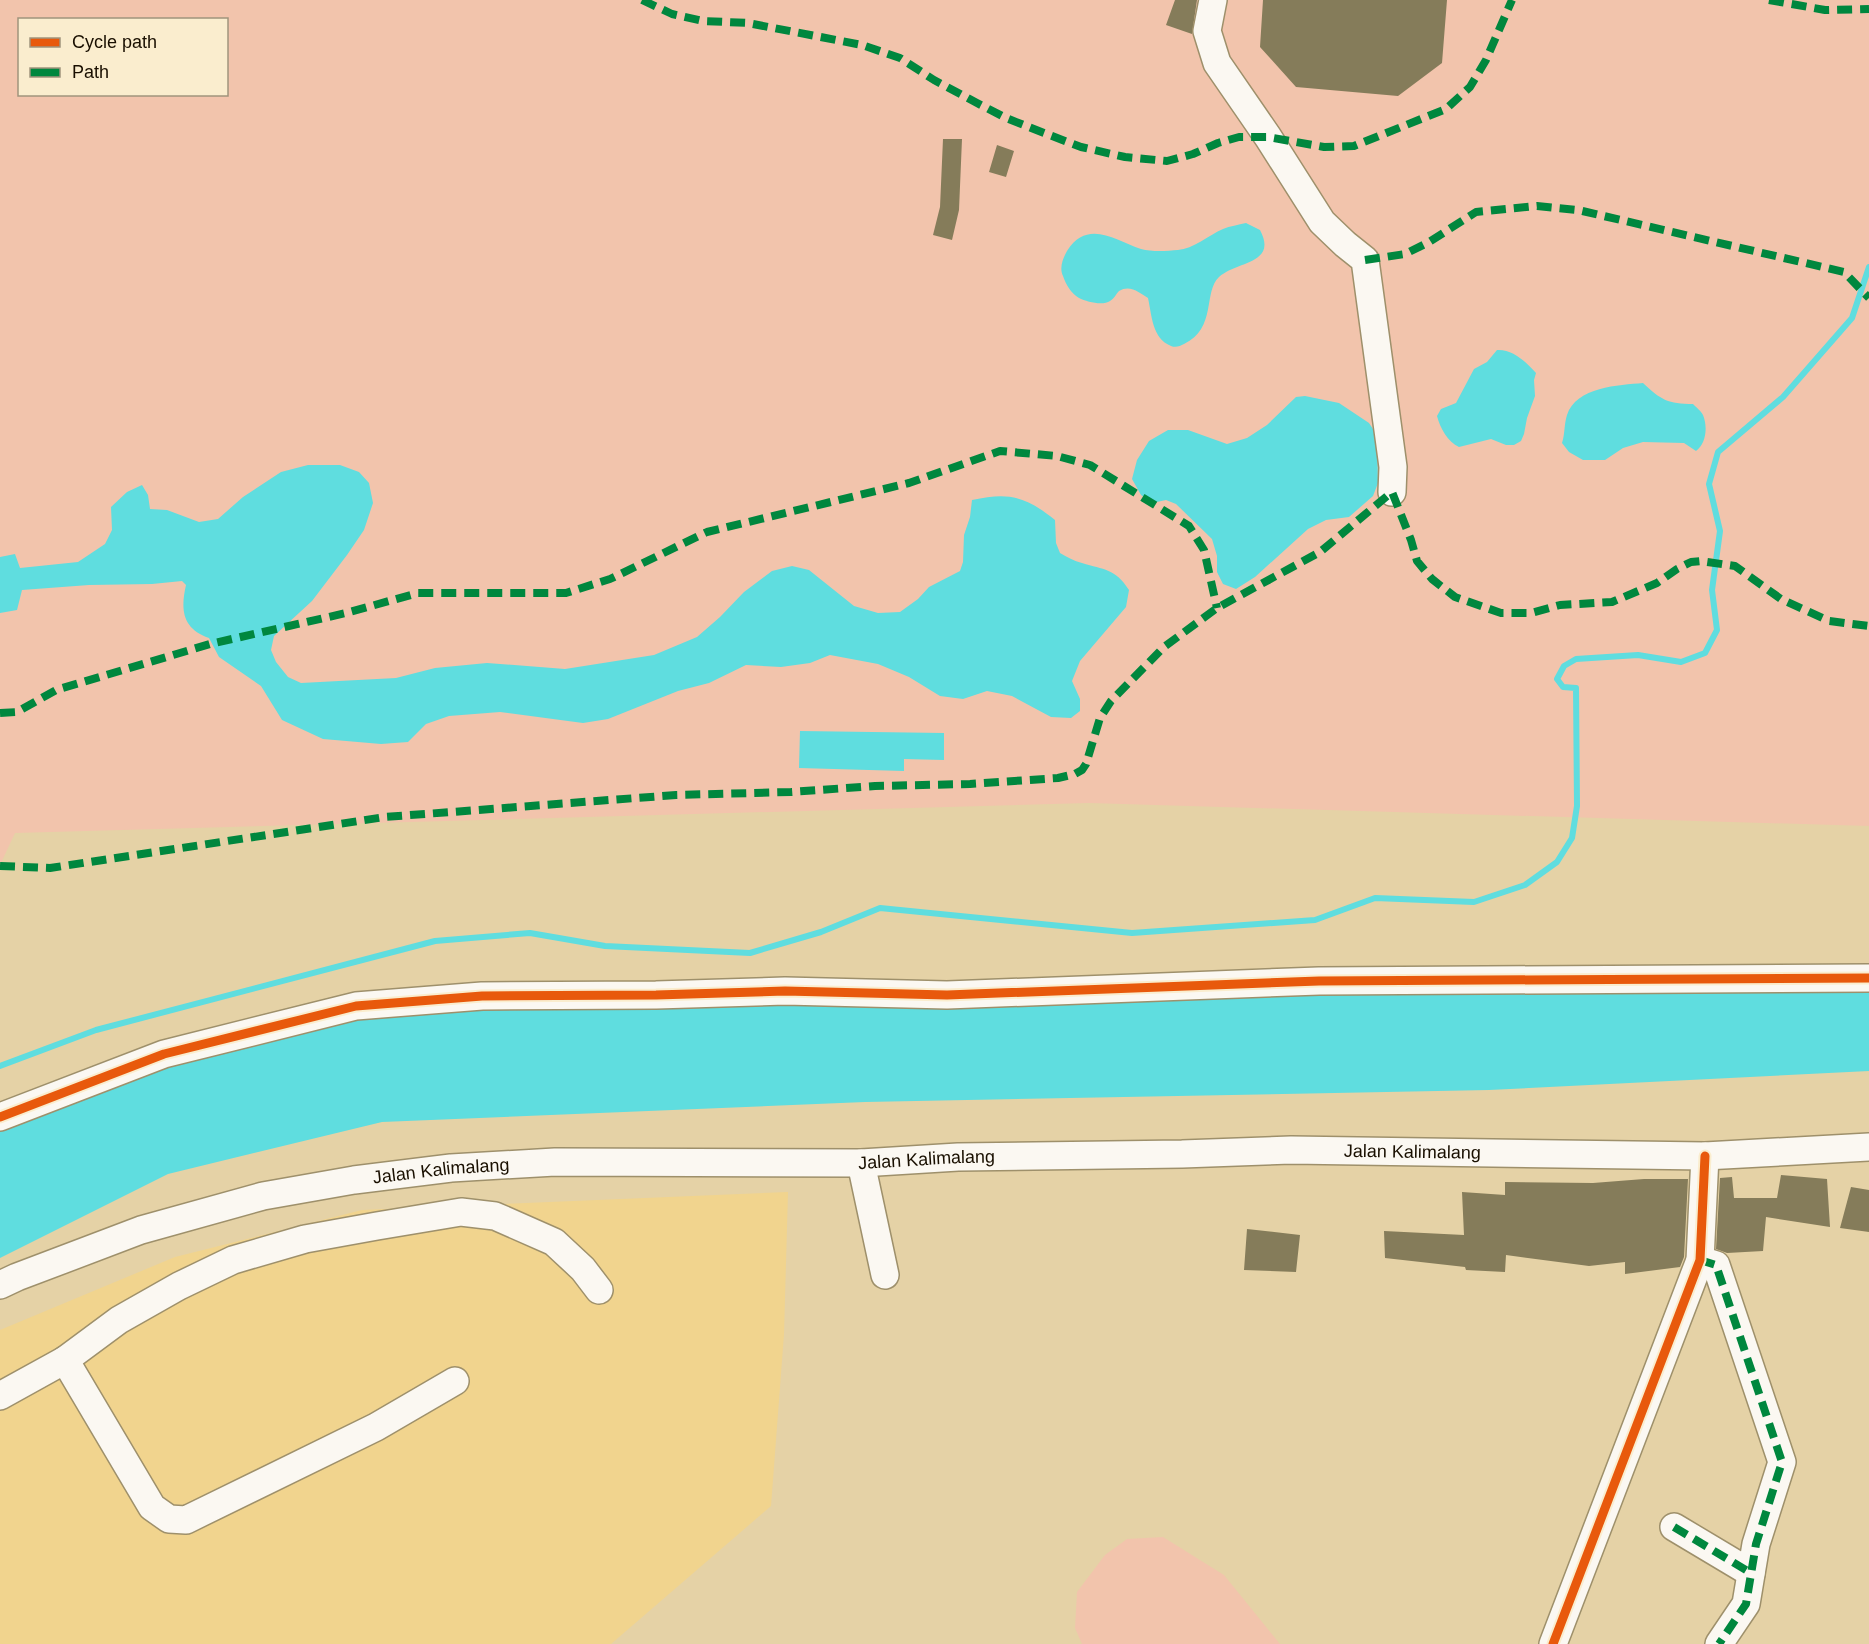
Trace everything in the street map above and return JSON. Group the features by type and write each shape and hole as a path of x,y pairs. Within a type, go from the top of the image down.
{"street":[{"path":"1214,0 1207,31 1217,63 1322,222 1365,260 1393,467 1392,492"},
{"path":"0,1117 164,1054 186,1048 356,1006 482,996 656,995 785,991 947,995 1319,981 1869,978"},
{"name":"Jalan Kalimalang","path":"0,1285 141,1230 263,1196 354,1180 451,1168 555,1162 861,1163 958,1157 1291,1150 1705,1156 1869,1147"},
{"path":"1552,1644 1700,1260 1705,1156"},
{"path":"861,1163 885,1275"},
{"path":"0,1396 64,1360 119,1320 178,1286 233,1260 306,1239 461,1212 495,1216 554,1242 583,1269 599,1290"},
{"path":"1700,1260 1716,1264 1782,1462 1756,1544 1746,1604 1719,1644"},
{"path":"64,1360 152,1507 169,1519 186,1520 376,1427 455,1381"},
{"path":"1674,1527 1751,1573"}],"shaded area":[{"path":"0,0 1869,0 1869,826 1089,803 15,833 0,865"},
{"path":"788,1192 784,1334 771,1506 611,1644 0,1644 0,1330 175,1257 362,1210"},
{"path":"1163,1537 1224,1575 1280,1644 1082,1644 1075,1628 1077,1592 1105,1555 1127,1539"}],"water":[{"path":"1246,223 1260,230 1264,249 1260,256 1219,277 1211,292 1201,329 1194,337 1178,347 1171,346 1160,338 1154,326 1148,298 1142,294 1127,288 1119,291 1113,299 1107,302 1090,302 1074,294 1067,286 1061,270 1067,251 1075,241 1084,236 1093,234 1112,237 1145,250 1174,250 1184,249 1226,228"},
{"path":"1497,350 1514,354 1536,373 1535,396 1524,434 1521,441 1514,445 1506,445 1491,439 1459,447 1445,434 1437,416 1441,409 1456,403 1474,369 1487,362"},
{"path":"1643,383 1665,400 1693,404 1700,411 1705,420 1706,430 1704,440 1696,451 1684,443 1643,442 1623,448 1605,460 1583,460 1569,452 1562,443 1565,422 1572,406 1579,398 1599,389"},
{"path":"1305,396 1339,403 1369,423 1377,435 1378,483 1373,496 1349,517 1326,520 1308,529 1255,577 1236,589 1223,584 1217,572 1217,556 1212,539 1176,504 1166,500 1152,503 1141,495 1132,479 1137,460 1149,441 1168,430 1188,430 1227,444 1247,438 1267,425 1296,397"},
{"path":"308,465 340,465 359,472 369,483 373,503 364,530 347,555 312,601 274,636 271,650 276,662 288,677 301,683 396,678 435,668 487,663 565,669 654,655 697,637 744,592 772,571 792,566 809,570 854,606 878,613 900,612 918,599 929,587 960,571 963,562 964,535 970,517 972,500 996,496 1007,496 1025,501 1044,512 1055,520 1056,543 1060,553 1114,574 1129,590 1126,607 1080,661 1072,681 1080,699 1080,711 1071,718 1051,717 1012,696 987,691 963,699 940,696 909,677 878,664 830,655 810,663 781,667 746,665 709,683 678,691 608,719 583,723 500,712 449,716 426,724 408,742 381,744 323,739 282,720 261,686 219,657 209,638 194,630 189,624 183,603 186,585 182,581 22,590 17,610 0,613 0,557 15,554 20,568 78,562 105,544 112,530 111,507 127,492 142,485 148,495 150,509 167,510 199,522 218,519 243,497 281,472"},
{"path":"800,731 944,733 944,760 904,759 904,771 799,768"},
{"path":"1869,978 1869,1071 1489,1090 865,1102 382,1122 168,1174 0,1258 0,1117 356,1006"}],"building":[{"path":"1175,0 1197,0 1192,34 1166,25"},
{"path":"1263,0 1447,0 1442,63 1398,96 1296,87 1260,47"},
{"path":"943,139 962,139 959,210 952,240 933,235 940,207"},
{"path":"997,145 1014,151 1006,177 989,172"},
{"path":"1781,1175 1827,1179 1830,1227 1766,1217 1763,1251 1727,1253 1716,1249 1720,1178 1732,1177 1734,1198 1777,1198"},
{"path":"1644,1179 1688,1179 1684,1257 1680,1267 1625,1274 1625,1262 1589,1266 1506,1255 1505,1272 1466,1270 1465,1267 1385,1258 1384,1231 1464,1235 1462,1192 1505,1195 1505,1182 1593,1183"},
{"path":"1851,1187 1869,1190 1869,1232 1840,1228"},
{"path":"1247,1229 1300,1235 1296,1272 1244,1270"}],"waterway":[{"path":"0,1066 96,1030 435,941 530,933 605,946 750,953 821,932 880,908 1132,933 1315,920 1375,898 1474,902 1525,885 1557,862 1572,838 1577,806 1576,688 1563,687 1557,679 1564,666 1576,659 1638,655 1681,662 1705,653 1717,630 1712,590 1720,531 1709,484 1718,452 1783,397 1852,318 1869,267"}],"marked path":[{"path":"642,0 672,14 703,21 748,23 862,45 900,58 934,80 977,103 1006,118 1044,133 1081,147 1125,157 1167,161 1239,137 1268,137 1324,147 1354,146 1446,109 1470,87 1486,60 1512,0"},
{"path":"1769,0 1825,10 1869,9"},
{"path":"1365,260 1405,254 1429,242 1476,212 1537,206 1578,210 1844,272 1869,298"},
{"path":"0,713 17,712 56,690 210,644 346,613 418,593 566,593 610,579 707,532 909,483 1000,451 1057,456 1090,465 1189,526 1204,550 1217,608"},
{"path":"0,866 50,868 385,817 676,795 970,784 1058,778 1075,774 1086,764 1100,718 1111,701 1164,647 1217,608 1320,552 1392,492 1417,561 1432,579 1455,597 1501,613 1531,613 1560,605 1612,602 1657,583 1691,562 1701,561 1735,566 1781,599 1829,621 1869,626"},
{"path":"1700,1260 1716,1265 1782,1462 1756,1544 1746,1604 1719,1644"},
{"path":"1674,1527 1751,1573"}],"cycle path":[{"path":"0,1117 164,1054 356,1006 482,996 656,995 785,991 947,995 1319,981 1869,978"},
{"path":"1553,1644 1700,1260 1705,1156"}]}
